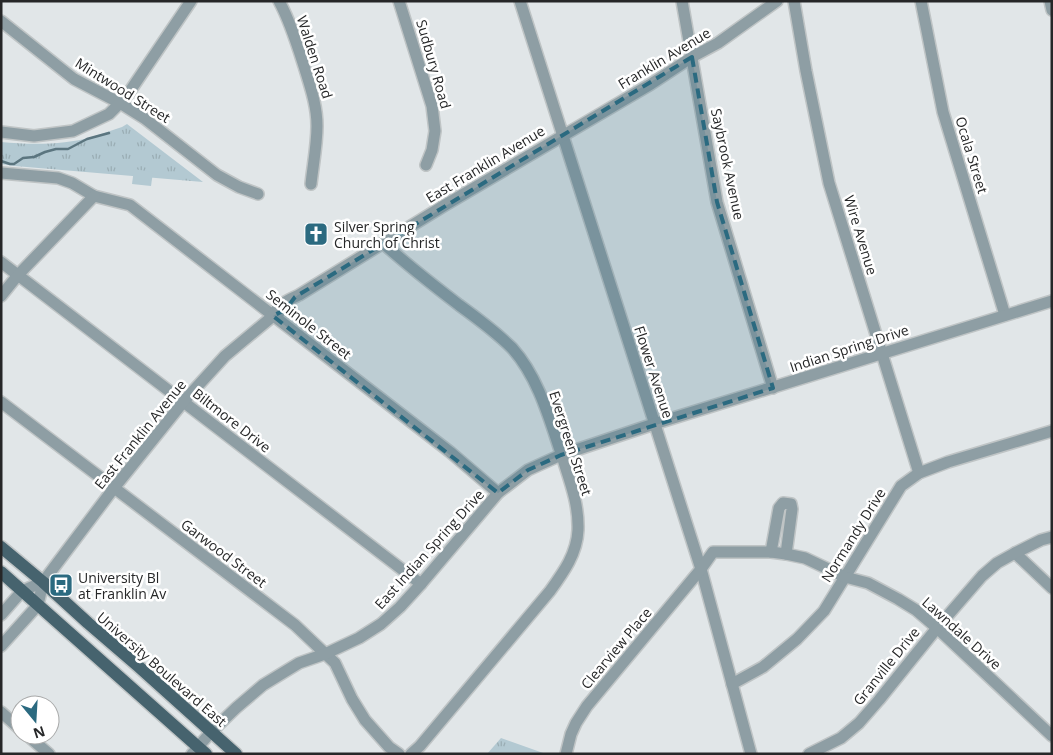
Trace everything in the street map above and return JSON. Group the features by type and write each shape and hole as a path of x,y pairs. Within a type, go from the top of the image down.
{"main road":[{"name":"University Boulevard East","path":"1,547 236,754"},
{"path":"1,572 198,751"}],"street":[{"path":"1,132 34,136 73,131 109,114 126,97 191,1"},
{"name":"Walden Road","path":"279,1 296,39 316,110 317,127 312,184"},
{"name":"Sudbury Road","path":"399,1 432,106 436,131 432,150 426,165"},
{"name":"Flower Avenue","path":"520,1 701,569 751,754"},
{"name":"Saybrook Avenue","path":"682,1 717,202 773,388"},
{"name":"Franklin Avenue","path":"562,135 718,44 777,1"},
{"name":"Wire Avenue","path":"794,1 829,183 919,473"},
{"name":"Ocala Street","path":"921,1 943,112 1005,315"},
{"path":"1050,1 1052,10"},
{"name":"Mintwood Street","path":"1,21 74,79 144,118 217,175 258,194"},
{"name":"East Franklin Avenue","path":"1,646 38,605 43,582 114,488 184,401 225,356 273,316 286,309 295,297 562,135"},
{"name":"Seminole Street","path":"1,173 58,178 72,183 89,193 130,205 450,452 498,493"},
{"path":"1,296 89,193"},
{"name":"Evergreen Street","path":"383,243 410,267 490,329 522,360 535,382 550,420 575,497 578,531 568,566 550,591 412,754"},
{"name":"Biltmore Drive","path":"1,262 421,584"},
{"name":"Indian Spring Drive","path":"654,424 1052,302"},
{"name":"Garwood Street","path":"1,402 295,625 335,663 352,699 365,720 389,747 399,754"},
{"name":"East Indian Spring Drive","path":"198,751 211,732 263,685 299,664 359,638 381,624 421,584 498,493 528,470 561,455 654,424"},
{"name":"Normandy Drive","path":"732,684 763,667 797,639 824,611 901,486 919,473 948,462 1052,430"},
{"path":"771,552 779,508 783,503 791,504 792,510 786,554"},
{"name":"Granville Drive","path":"809,754 841,738 859,723 982,576 997,563 1041,540 1052,537"},
{"name":"Lawndale Drive","path":"701,569 713,552 771,552 805,558 845,577 868,583 916,610 1052,736"},
{"path":"1015,553 1052,588"},
{"name":"Clearview Place","path":"566,754 571,734 587,706 701,569"},
{"name":"East Franklin Avenue","path":"1,615 22,591 43,582"},
{"path":"38,745 48,754"}],"highlighted area":[{"path":"692,57 717,202 773,388 561,455 528,470 498,493 273,316 286,309 295,297"}],"green space":[{"path":"127,124 203,182 1,164 1,142 36,144 70,142 92,137"},
{"path":"134,169 153,172 151,186 132,184"},
{"path":"501,738 546,754 487,754"}],"waterway":[{"path":"1,161 14,164 23,158 34,157 56,149 68,149 87,139 109,133"}],"place":[{"name":"Silver Spring Church of Christ","path":"316,234"},
{"name":"University Bl at Franklin Av","path":"61,585"}]}
